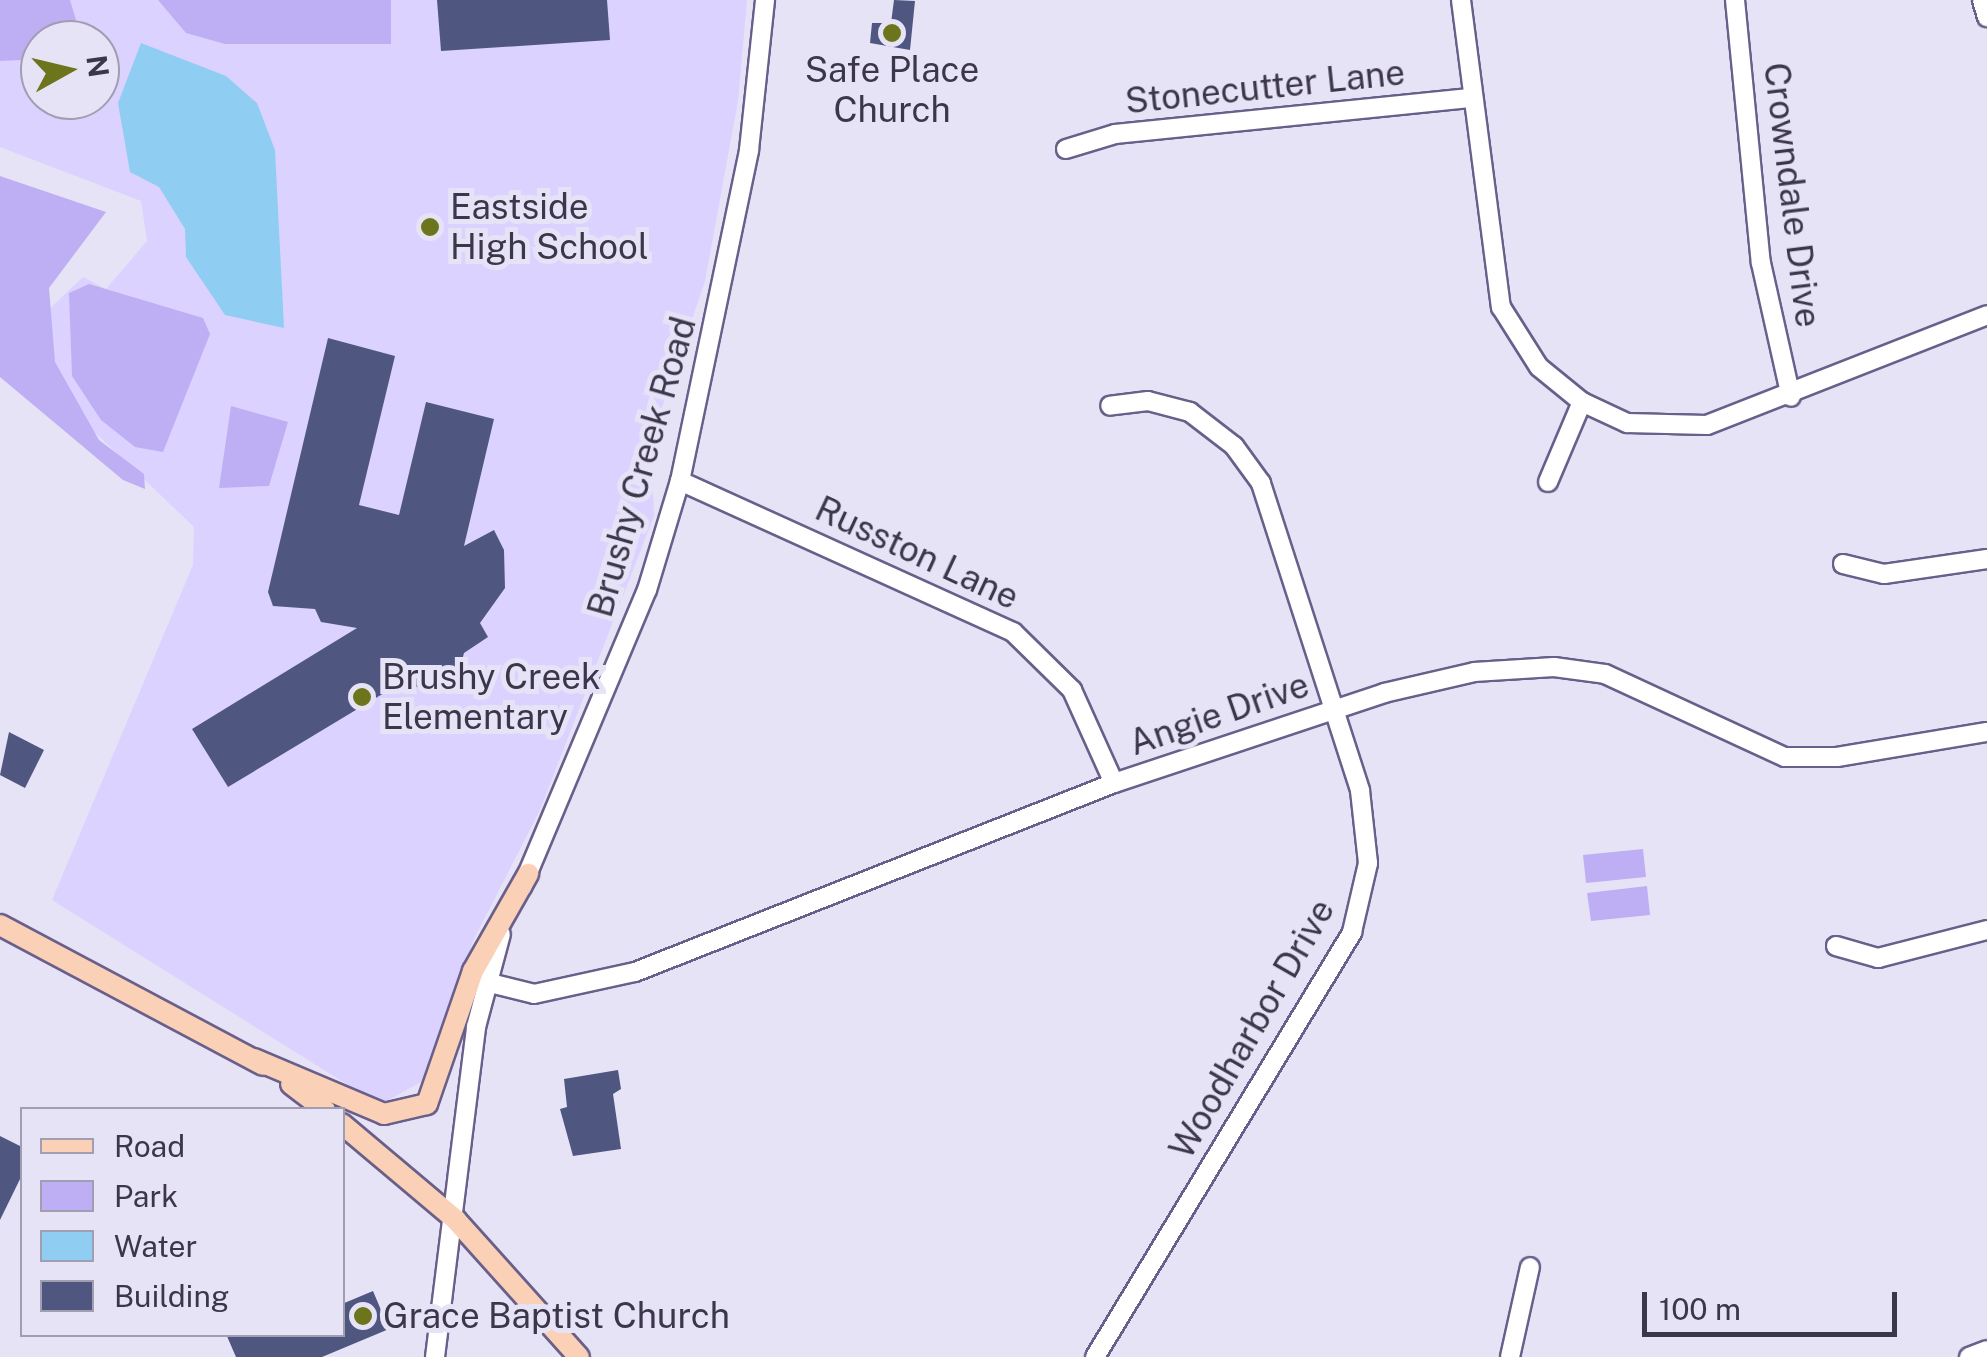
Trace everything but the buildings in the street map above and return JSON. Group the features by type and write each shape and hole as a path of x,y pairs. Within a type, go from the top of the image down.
{"main road":[{"path":"0,926 254,1059 384,1114 427,1104 474,971 528,874"},
{"path":"254,1059 321,1107"},
{"path":"345,1127 456,1220 579,1357"}],"street":[{"name":"Brushy Creek Road","path":"435,1357 486,982 648,590 680,480 749,150 765,0"},
{"path":"1461,0 1501,307 1539,367 1582,402 1627,423 1680,427 1742,417 1987,315"},
{"name":"Crowndale Drive","path":"1735,0 1761,264 1792,397"},
{"path":"1982,0 1987,16"},
{"name":"Stonecutter Lane","path":"1066,148 1114,134 1472,98"},
{"name":"Woodharbor Drive","path":"1095,1357 1361,910 1365,816 1336,709 1266,493 1248,462 1190,412 1148,401 1110,406"},
{"path":"1548,482 1582,402"},
{"name":"Russton Lane","path":"680,480 1012,632 1072,690 1114,784"},
{"path":"1844,564 1884,574 1987,558"},
{"name":"Angie Drive","path":"486,982 534,994 620,977 1114,784 1436,679 1554,668 1625,682 1785,756 1837,757 1987,732"},
{"path":"1836,946 1878,958 1987,930"},
{"path":"1510,1357 1530,1267"},
{"path":"1969,1357 1987,1350"}],"shaded area":[{"path":"0,0 747,0 738,101 705,281 651,440 654,516 540,810 473,941 435,1074 380,1105 52,900 193,565 194,527 62,401 45,313 83,277 106,289 147,241 141,201 0,147"}],"green space":[{"path":"0,0 70,0 76,20 20,20 20,60 0,61"},
{"path":"158,0 391,0 391,44 225,44 186,33"},
{"path":"0,176 106,212 49,288 55,362 99,440 144,474 145,489 123,480 0,377"},
{"path":"89,284 203,318 210,334 163,452 135,447 101,420 72,376 69,293"},
{"path":"231,406 288,422 269,486 219,488"},
{"path":"1643,849 1646,877 1586,883 1583,855"},
{"path":"1647,886 1650,915 1591,921 1587,893"}],"water":[{"path":"141,43 226,76 257,103 275,150 284,328 225,315 186,257 185,229 159,187 130,172 120,98"}],"place":[{"name":"Safe Place Church","path":"892,33"},
{"name":"Eastside High School","path":"430,227"},
{"name":"Brushy Creek Elementary","path":"362,697"},
{"name":"Grace Baptist Church","path":"363,1316"}]}
